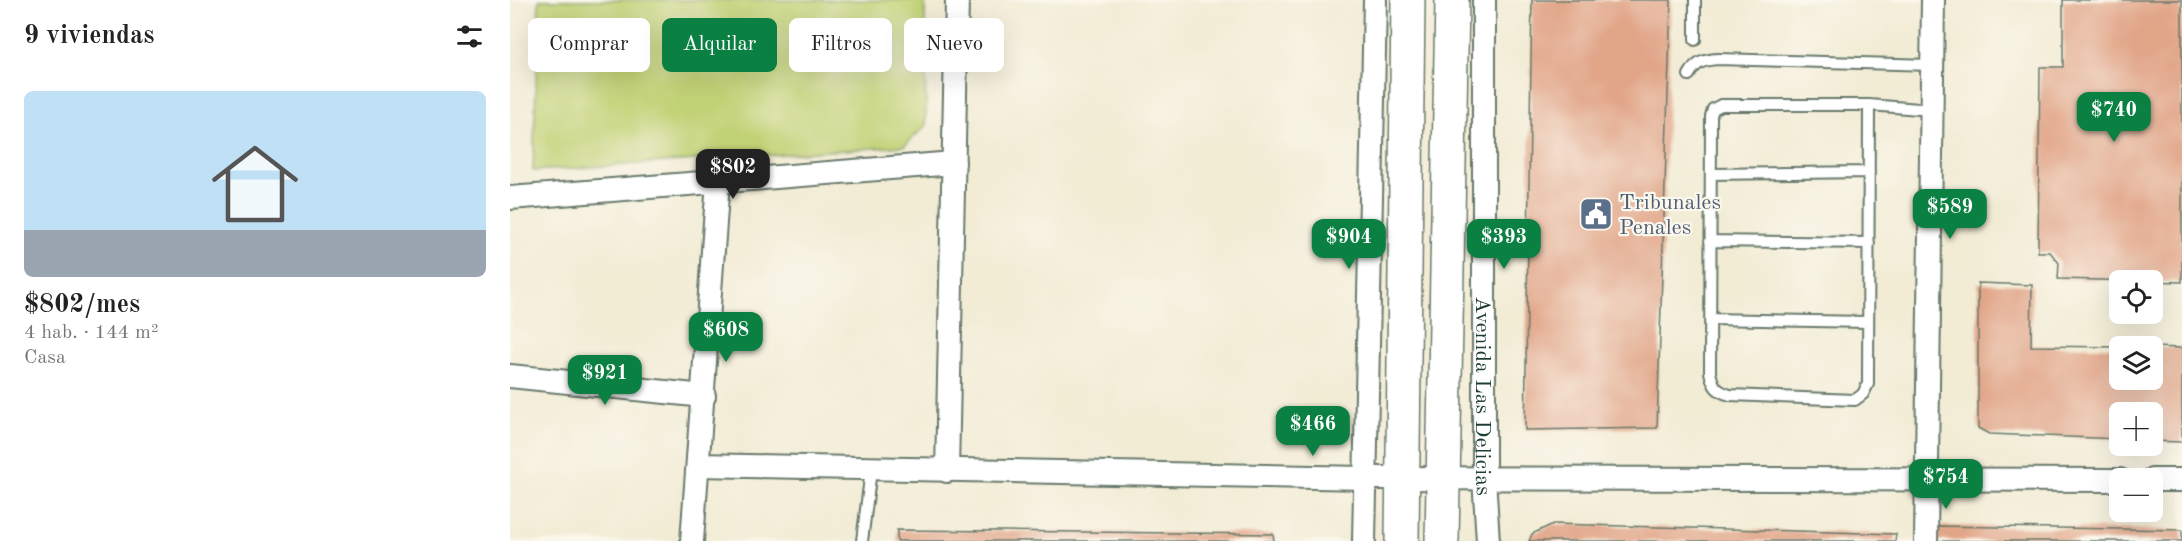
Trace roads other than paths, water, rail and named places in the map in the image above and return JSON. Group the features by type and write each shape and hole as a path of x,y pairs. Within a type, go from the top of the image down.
{"main road":[{"path":"1402,541 1408,0"},
{"name":"Avenida Las Delicias","path":"1442,541 1452,0"}],"street":[{"path":"947,471 957,0"},
{"path":"1364,541 1375,0"},
{"name":"Avenida Las Delicias","path":"1484,0 1484,478 1488,541"},
{"path":"1926,541 1933,0"},
{"path":"510,198 954,163"},
{"path":"692,541 718,181"},
{"path":"510,376 704,396"},
{"path":"698,465 1365,478 2109,480"},
{"path":"2163,480 2182,480"}],"lane":[{"path":"1695,0 1695,40"},
{"path":"1689,75 1694,66 1705,60 1718,59 1932,65"},
{"path":"1869,105 1868,384 1863,394 1855,400 1730,394 1718,391 1712,383 1710,372 1710,174 1713,109 1721,105 1869,105 1932,110"},
{"path":"1710,174 1869,172"},
{"path":"1710,241 1869,243"},
{"path":"1710,319 1868,322"},
{"path":"862,541 870,470"}],"place":[{"name":"Tribunales Penales","path":"1596,214"}]}
